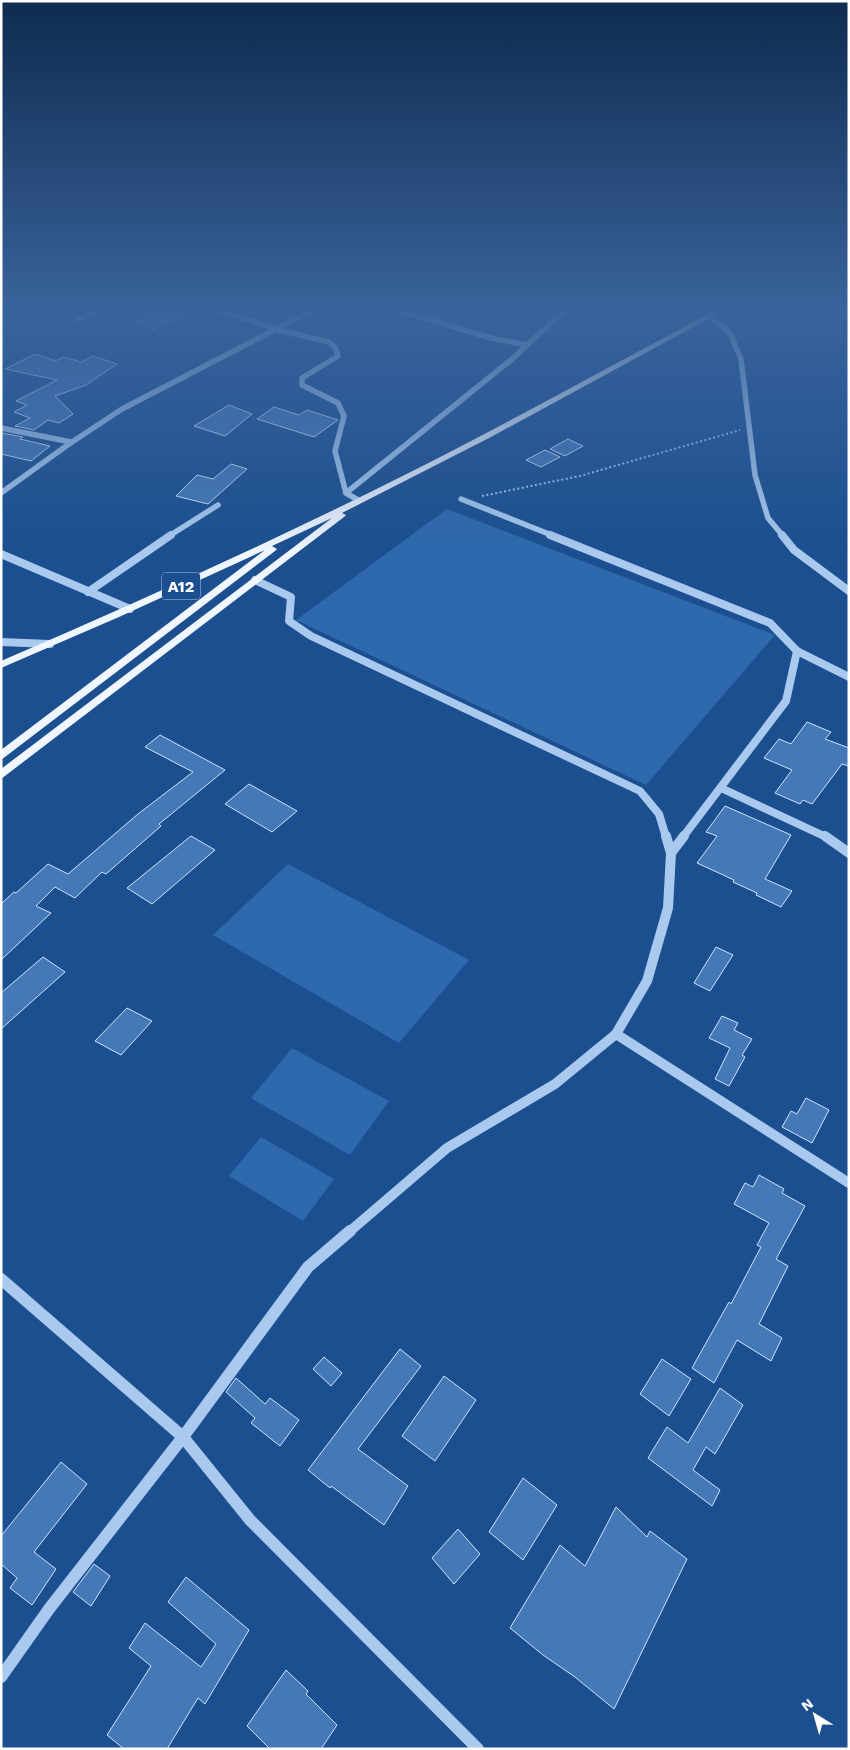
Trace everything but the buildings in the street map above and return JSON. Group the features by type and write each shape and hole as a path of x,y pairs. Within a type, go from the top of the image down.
{"main road":[{"name":"A12","path":"1,665 130,609 308,525 451,454 575,388"},
{"path":"1,775 358,500"},
{"path":"1,756 239,573 308,525"},
{"name":"A12","path":"220,567 227,567 255,580"}],"street":[{"path":"1,493 71,442 140,399 163,388"},
{"path":"309,388 338,403 344,416 335,451 346,493 358,500"},
{"path":"346,493 475,388"},
{"path":"744,388 755,475 768,518 794,550 849,591"},
{"path":"1,428 71,442"},
{"path":"460,499 770,623 797,651 849,677"},
{"path":"88,592 144,552 218,505"},
{"path":"1,554 130,609"},
{"path":"1,1677 49,1609 183,1437 308,1267 447,1148 555,1084 616,1034 646,981 668,908 672,853 659,814 640,791 311,636 290,621 291,597 255,580"},
{"path":"1,642 50,644"},
{"path":"672,853 786,701 797,651"},
{"path":"720,788 822,834 849,853"},
{"path":"616,1034 849,1184"},
{"path":"1,1279 183,1437 250,1520 478,1749"}],"path":[{"path":"460,499 529,488 599,472 748,427"}],"shaded area":[{"path":"447,509 775,635 646,785 296,620"},
{"path":"288,864 469,960 399,1043 213,935"},
{"path":"292,1048 389,1101 350,1155 251,1098"},
{"path":"261,1137 334,1179 303,1221 229,1176"}]}
